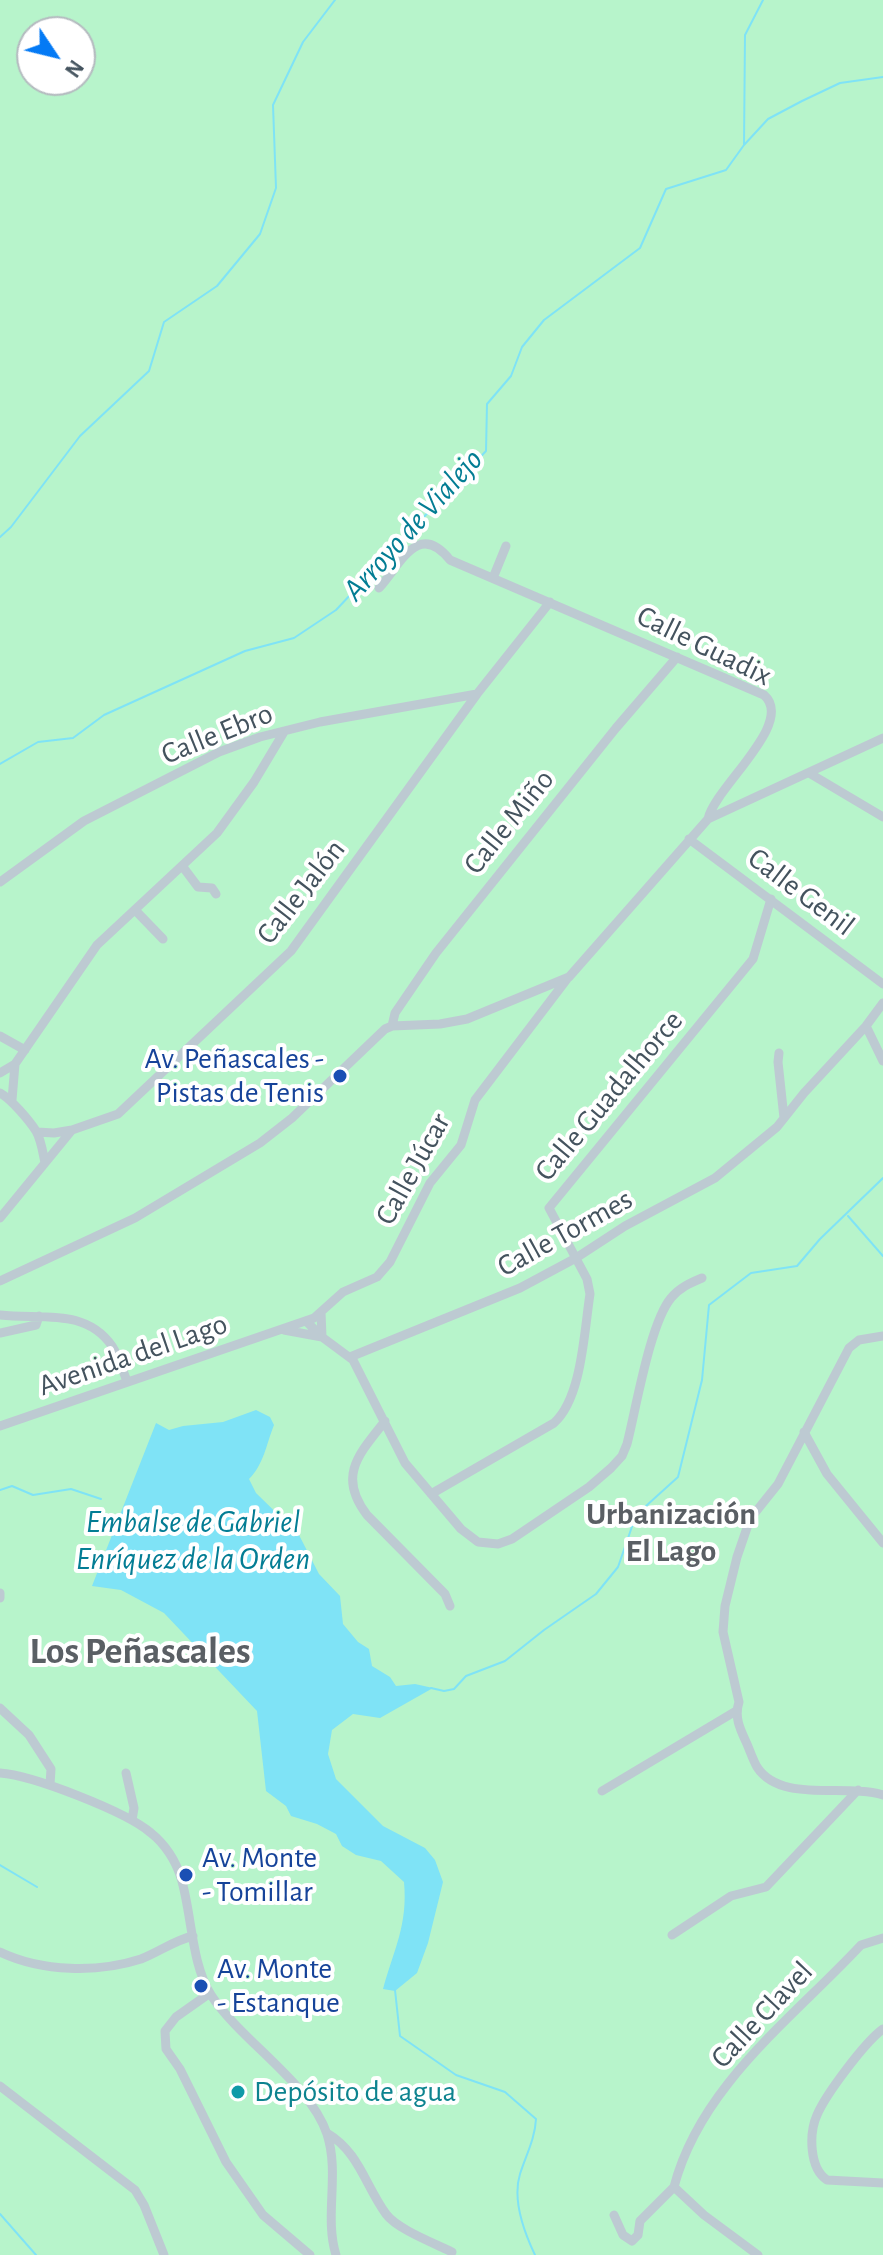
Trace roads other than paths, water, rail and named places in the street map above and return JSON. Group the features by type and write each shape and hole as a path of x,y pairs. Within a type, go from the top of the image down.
{"street":[{"name":"Calle Guadix","path":"379,588 403,555 421,544 430,543 439,546 450,560 764,695 771,701 773,709 767,732 717,798 708,819"},
{"path":"493,578 506,546"},
{"name":"Calle Jalón","path":"72,1130 118,1114 291,951 477,694 550,602"},
{"name":"Calle Miño","path":"392,1026 395,1013 446,941 677,657"},
{"name":"Calle Ebro","path":"0,882 84,821 219,752 320,722 477,694"},
{"path":"0,1073 15,1064 97,945 217,833 254,782 284,732"},
{"path":"708,819 883,738"},
{"path":"809,773 883,817"},
{"name":"Calle Júcar","path":"306,1321 343,1292 377,1277 390,1262 430,1183 461,1145 475,1100 569,977 708,819"},
{"name":"Calle Genil","path":"689,839 883,984"},
{"path":"183,867 198,887 212,888 216,894"},
{"name":"Calle Guadalhorce","path":"431,1494 554,1423 564,1414 572,1396 590,1294 587,1279 549,1208 753,959 771,899"},
{"path":"135,910 163,939"},
{"path":"0,1281 135,1218 260,1143 292,1118 364,1047 392,1026 440,1024 467,1019 569,977"},
{"name":"Calle Tormes","path":"350,1357 520,1288 576,1258 625,1226 715,1178 777,1127 883,1003"},
{"path":"866,1026 883,1061"},
{"path":"0,1036 25,1050"},
{"path":"779,1053 784,1118"},
{"path":"12,1100 15,1064"},
{"path":"0,1093 12,1100 37,1132 45,1163"},
{"path":"37,1132 72,1130"},
{"path":"0,1218 72,1130"},
{"name":"Avenida del Lago","path":"0,1426 306,1321 350,1357 405,1463 431,1494 469,1536 488,1545 498,1544 512,1539 589,1487 622,1456 657,1322 663,1309 681,1288 702,1278"},
{"path":"321,1312 322,1337"},
{"path":"0,1315 35,1319 63,1316 83,1322 104,1337 117,1354 127,1381"},
{"path":"0,1333 25,1326 35,1319"},
{"name":"Avenida del Lago","path":"282,1330 322,1337"},
{"path":"883,1336 859,1340 849,1348 778,1484 750,1519 725,1606 723,1632 739,1702 736,1711 738,1725 758,1768 778,1784 789,1788 858,1790 883,1795"},
{"path":"385,1421 357,1460 351,1475 352,1488 357,1502 367,1515 445,1594 450,1606"},
{"path":"804,1432 827,1474 883,1543"},
{"path":"0,1708 29,1735 51,1769 50,1785"},
{"path":"602,1791 736,1711"},
{"path":"0,1773 50,1785 132,1820 157,1838 171,1857 180,1876 210,1993 224,2012 288,2078 327,2133 331,2151 334,2253"},
{"path":"126,1773 134,1808 132,1820"},
{"path":"672,1935 731,1896 766,1887 858,1790"},
{"path":"0,1952 14,1959 52,1966 98,1968 145,1957 193,1936"},
{"name":"Calle Clavel","path":"614,2215 623,2235 632,2241 638,2235 640,2221 674,2187 684,2157 739,2068 861,1945 883,1938"},
{"path":"210,1993 176,2017 165,2031 166,2049 180,2069 233,2173 263,2215 310,2255"},
{"path":"883,2029 851,2065 816,2116 813,2150 819,2174 827,2180 883,2183"},
{"path":"0,2086 135,2190 164,2255"},
{"path":"327,2133 344,2146 359,2164 386,2214 394,2222 452,2252"},
{"path":"331,2151 344,2146"},
{"path":"674,2187 704,2215 758,2255"}],"water":[{"name":"Embalse de Gabriel Enríquez de la Orden","path":"256,1410 270,1417 274,1425 261,1461 249,1479 256,1493 299,1535 319,1574 340,1596 343,1624 358,1642 369,1649 372,1666 390,1677 396,1686 415,1684 433,1688 380,1718 353,1714 332,1730 328,1754 336,1779 383,1826 425,1848 435,1860 443,1882 417,1973 395,1991 383,1989 402,1924 404,1882 381,1861 356,1855 342,1846 336,1834 291,1816 286,1806 266,1791 257,1711 164,1613 121,1590 92,1586 156,1423 169,1430 223,1422"}],"waterway":[{"path":"0,537 11,527 80,436 149,371 164,322 217,286 260,234 276,188 273,105 303,42 335,0"},
{"name":"Arroyo de Vialejo","path":"0,764 38,742 73,738 104,715 245,651 294,638 336,610 486,451 487,404 511,376 522,347 544,320 640,248 666,189 726,170 744,145 745,35 763,0"},
{"path":"744,145 768,119 802,101 840,83 883,77"},
{"path":"431,1688 444,1691 454,1689 466,1676 505,1661 596,1594 618,1567 636,1515 678,1477 702,1380 709,1305 751,1273 797,1266 820,1239 883,1178"},
{"path":"848,1216 883,1256"},
{"path":"0,1490 12,1486 33,1495 71,1489 101,1499"},
{"path":"0,1865 37,1887"},
{"path":"395,1990 400,2036 456,2075 505,2092 536,2119 517,2194 523,2226 535,2255"},
{"path":"0,2214 36,2255"}],"place":[{"name":"Av. Peñascales - Pistas de Tenis","path":"340,1076"},
{"name":"Av. Monte - Tomillar","path":"186,1875"},
{"name":"Av. Monte - Estanque","path":"201,1986"},
{"name":"Depósito de agua","path":"238,2092"}],"district":[{"name":"Urbanización El Lago","path":"671,1532"},
{"name":"Los Peñascales","path":"140,1652"}]}
